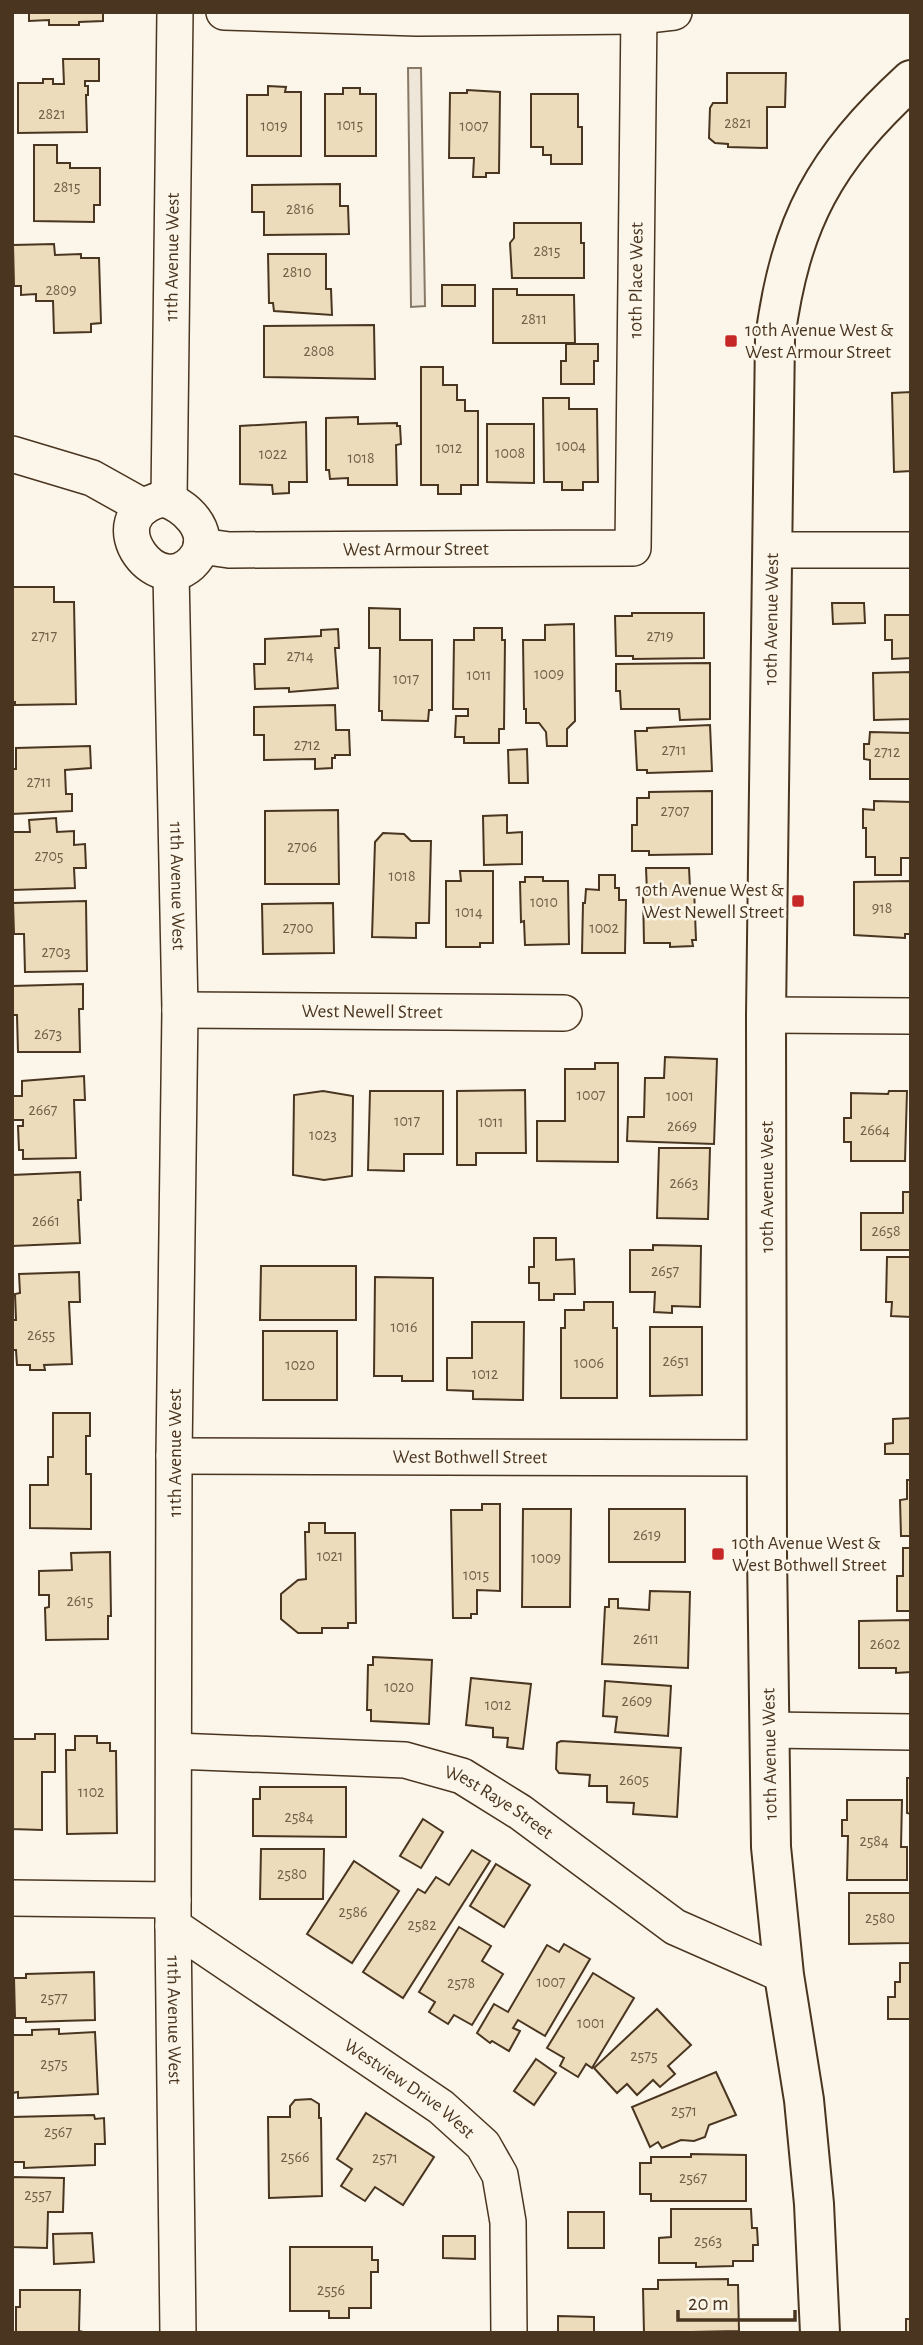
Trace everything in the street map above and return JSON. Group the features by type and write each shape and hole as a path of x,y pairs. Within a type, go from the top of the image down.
{"street":[{"name":"11th Avenue West","path":"157,504 175,12"},
{"path":"223,12 417,18 674,12"},
{"name":"10th Place West","path":"633,548 639,14"},
{"name":"10th Avenue West","path":"820,2333 814,2204 804,2100 784,1975 771,1847 766,1016 775,338 782,288 796,240 816,194 842,152 874,114 911,80"},
{"path":"12,454 92,478 157,504 187,509 200,532 201,546 192,562 171,573 148,564 133,541 131,528 134,517 157,504"},
{"name":"West Armour Street","path":"201,546 229,550 633,548"},
{"path":"772,550 911,550"},
{"name":"11th Avenue West","path":"171,573 180,1010 174,1456 173,1913 178,2333"},
{"name":"West Newell Street","path":"180,1010 564,1013"},
{"path":"766,1016 911,1016"},
{"name":"West Bothwell Street","path":"174,1456 767,1458"},
{"path":"769,1730 911,1732"},
{"name":"West Raye Street","path":"175,1751 405,1760 462,1776 520,1812 675,1927 784,1975"},
{"path":"12,1898 173,1913"},
{"name":"Westview Drive West","path":"173,1913 441,2107 483,2145 500,2175 508,2222 509,2333"}],"shaded area":[{"path":"408,68 421,68 425,306 411,307"}],"building":[{"path":"29,12 103,12 103,21 79,22 79,25 49,25 49,20 29,21"},
{"path":"63,59 99,59 99,81 85,81 85,86 88,86 87,132 18,133 18,83 43,83 43,79 53,79 53,84 64,84"},
{"path":"727,73 786,73 785,107 767,107 767,148 728,147 728,144 715,143 709,138 710,108 713,103 727,103"},
{"path":"268,86 286,87 285,92 301,92 301,156 247,156 247,95 268,95"},
{"path":"343,88 360,88 360,94 376,94 376,156 325,156 325,94 343,94"},
{"path":"467,90 500,92 499,173 486,173 486,177 473,177 474,158 449,158 450,93 467,93"},
{"path":"531,94 578,94 578,127 582,127 582,164 551,164 551,155 543,155 543,147 531,147"},
{"path":"34,145 57,145 57,163 70,163 70,168 100,168 100,205 94,205 94,222 34,221"},
{"path":"340,184 340,206 348,206 349,234 264,235 264,212 252,212 252,185"},
{"path":"514,223 581,223 584,278 512,278 510,243 514,238"},
{"path":"54,244 55,255 81,254 81,258 99,258 101,323 91,324 91,332 54,333 53,301 36,301 36,294 21,295 21,286 14,286 13,245"},
{"path":"268,254 326,254 326,289 331,289 332,315 274,311 273,303 269,303"},
{"path":"442,285 475,285 475,306 442,306"},
{"path":"493,289 517,289 517,295 574,295 575,343 493,343"},
{"path":"374,325 375,379 264,377 264,326"},
{"path":"566,344 598,344 598,361 594,361 594,384 561,384 561,361 566,361"},
{"path":"421,367 443,367 443,385 457,385 457,400 465,400 465,411 478,411 478,485 461,485 461,494 438,494 438,485 421,485"},
{"path":"911,392 911,471 894,472 892,393"},
{"path":"543,398 569,398 569,409 597,409 598,482 583,482 583,490 562,490 562,482 544,482"},
{"path":"358,417 358,424 397,423 397,426 400,426 401,444 396,445 397,485 348,485 348,478 330,479 329,470 326,470 326,418"},
{"path":"306,422 307,482 289,482 289,493 273,494 272,485 240,484 240,426"},
{"path":"487,424 534,424 534,483 487,482"},
{"path":"12,587 54,587 54,602 74,602 76,704 15,705 15,702 12,702"},
{"path":"832,603 864,603 865,623 833,624"},
{"path":"369,608 400,609 400,640 432,640 432,710 429,710 428,721 382,720 382,711 379,711 380,648 369,648"},
{"path":"632,613 704,613 704,658 633,659 633,656 616,656 615,616 632,616"},
{"path":"885,615 911,615 911,658 892,659 892,640 885,640"},
{"path":"574,624 575,721 567,729 567,746 547,746 546,732 539,723 526,723 523,640 545,640 545,625"},
{"path":"474,628 502,628 502,640 505,640 504,729 499,729 499,743 464,743 464,737 455,737 456,716 468,716 468,709 453,709 454,640 474,640"},
{"path":"338,629 339,648 335,648 338,688 289,692 289,688 255,689 254,664 265,664 265,639 321,636 321,630"},
{"path":"710,663 710,719 680,720 679,709 621,709 620,691 616,691 616,664"},
{"path":"911,672 911,719 874,720 873,673"},
{"path":"335,705 336,730 349,730 350,755 335,755 335,758 332,758 332,768 315,769 315,759 264,760 264,735 254,735 254,707"},
{"path":"710,725 712,771 647,773 647,770 637,770 635,731"},
{"path":"870,732 911,733 911,779 870,779 870,760 864,759 864,744 869,744"},
{"path":"90,746 91,768 65,770 66,794 72,794 72,811 12,814 12,769 16,769 16,748"},
{"path":"527,749 528,783 509,783 508,750"},
{"path":"712,791 712,854 649,855 649,851 632,851 632,825 637,825 637,798 649,798 649,792"},
{"path":"874,801 911,802 911,858 901,858 901,875 875,875 875,857 866,857 863,809 874,810"},
{"path":"338,810 339,884 265,884 265,811"},
{"path":"507,815 507,833 522,832 522,864 484,865 483,816"},
{"path":"56,818 57,832 74,831 74,845 85,844 86,868 74,868 75,888 12,890 12,832 30,832 29,820"},
{"path":"383,833 404,834 411,841 431,841 429,923 416,923 416,938 372,937 375,842"},
{"path":"646,868 689,868 690,888 694,888 696,940 692,940 693,946 670,947 670,943 644,943 643,892 647,892"},
{"path":"460,871 493,871 493,943 480,943 480,947 446,947 446,881 461,881"},
{"path":"599,875 615,875 619,900 626,900 625,953 582,953 583,903 586,889 599,890"},
{"path":"525,877 543,877 543,881 568,881 569,944 525,945 524,921 521,922 520,882 525,882"},
{"path":"911,881 911,934 905,934 905,938 854,935 854,882"},
{"path":"86,901 87,971 25,972 24,934 14,934 13,903"},
{"path":"333,903 334,953 263,954 262,904"},
{"path":"83,984 83,1009 79,1009 80,1052 18,1052 17,1015 12,1015 12,986"},
{"path":"665,1057 717,1059 714,1144 627,1141 628,1117 644,1117 645,1078 664,1078"},
{"path":"595,1063 618,1063 618,1162 537,1161 537,1121 565,1121 565,1069 595,1069"},
{"path":"84,1076 85,1100 74,1100 76,1158 23,1159 23,1150 19,1150 18,1126 23,1126 23,1120 12,1120 12,1096 22,1096 22,1081"},
{"path":"525,1090 526,1153 476,1153 476,1165 457,1165 457,1091"},
{"path":"323,1091 353,1096 352,1176 324,1180 293,1175 294,1095"},
{"path":"370,1091 443,1091 443,1154 404,1154 404,1171 368,1170"},
{"path":"889,1091 907,1091 905,1161 851,1161 851,1142 844,1142 844,1118 851,1118 851,1093 888,1094"},
{"path":"659,1148 710,1148 708,1219 657,1218"},
{"path":"80,1172 80,1243 12,1246 12,1175"},
{"path":"903,1192 911,1192 911,1250 861,1250 861,1213 903,1213"},
{"path":"534,1238 556,1238 556,1260 574,1259 575,1294 554,1294 554,1300 539,1300 539,1283 529,1283 529,1267 534,1267"},
{"path":"653,1245 701,1246 700,1307 672,1306 672,1313 654,1312 655,1292 630,1292 630,1250 653,1250"},
{"path":"887,1257 911,1257 911,1317 891,1316 892,1302 886,1302"},
{"path":"261,1266 356,1266 356,1320 260,1320"},
{"path":"79,1272 80,1302 69,1302 72,1364 44,1365 45,1370 30,1370 30,1365 17,1365 16,1350 12,1350 12,1320 16,1320 15,1294 20,1293 19,1274"},
{"path":"375,1277 433,1278 433,1381 402,1381 402,1376 374,1376"},
{"path":"584,1302 613,1302 613,1328 617,1328 617,1398 561,1398 561,1328 565,1328 565,1310 584,1310"},
{"path":"472,1322 524,1322 523,1400 473,1399 473,1391 447,1390 447,1358 472,1358"},
{"path":"650,1327 702,1327 702,1395 650,1396"},
{"path":"263,1331 337,1331 337,1400 263,1400"},
{"path":"53,1413 90,1413 90,1436 86,1436 86,1474 91,1474 91,1529 30,1528 30,1485 48,1485 48,1457 53,1457"},
{"path":"911,1418 911,1454 885,1454 885,1444 893,1443 893,1419"},
{"path":"907,1480 911,1480 911,1536 901,1536 900,1500 907,1499"},
{"path":"482,1504 500,1504 500,1591 477,1590 477,1614 471,1614 471,1618 453,1618 451,1510 482,1510"},
{"path":"523,1509 571,1509 570,1607 522,1607"},
{"path":"609,1509 685,1509 685,1562 609,1562"},
{"path":"309,1523 325,1523 325,1533 355,1533 356,1623 348,1623 348,1628 322,1628 322,1633 298,1633 281,1619 281,1594 298,1580 306,1579 305,1532 309,1532"},
{"path":"903,1548 911,1548 911,1611 897,1611 897,1576 903,1576"},
{"path":"110,1552 111,1616 108,1616 108,1639 46,1640 45,1608 49,1607 49,1595 39,1595 39,1571 72,1570 71,1553"},
{"path":"650,1591 690,1592 688,1668 602,1664 605,1607 609,1607 609,1599 618,1599 618,1608 649,1610"},
{"path":"911,1620 911,1672 896,1673 896,1668 859,1668 859,1621"},
{"path":"373,1657 432,1660 429,1724 371,1721 371,1710 367,1710 368,1665 373,1665"},
{"path":"471,1678 531,1684 523,1749 507,1747 508,1738 493,1737 493,1728 466,1725"},
{"path":"605,1681 671,1686 668,1736 615,1732 617,1717 603,1716"},
{"path":"35,1734 55,1734 55,1772 42,1772 42,1830 12,1829 12,1739 35,1739"},
{"path":"75,1736 97,1736 97,1743 110,1743 110,1751 116,1751 117,1833 67,1834 66,1750 75,1750"},
{"path":"561,1741 681,1748 677,1817 633,1814 634,1803 607,1802 607,1786 589,1786 590,1775 559,1773 556,1769 557,1743"},
{"path":"907,1778 911,1778 911,1814 907,1813"},
{"path":"260,1787 346,1787 346,1837 253,1836 253,1799 260,1799"},
{"path":"847,1800 902,1800 901,1847 907,1847 907,1880 847,1880 848,1836 842,1836 842,1820 847,1820"},
{"path":"423,1819 443,1832 421,1868 400,1856"},
{"path":"261,1849 324,1849 323,1899 260,1899"},
{"path":"472,1850 490,1861 403,1998 363,1972 418,1889 425,1893 436,1877 449,1885"},
{"path":"354,1861 399,1891 352,1963 307,1934"},
{"path":"496,1864 530,1885 504,1927 470,1906"},
{"path":"849,1893 911,1893 911,1943 849,1944"},
{"path":"459,1927 491,1946 482,1961 503,1974 472,2025 454,2015 448,2024 429,2012 435,2002 419,1992"},
{"path":"564,1944 590,1959 545,2036 518,2020 513,2028 520,2031 509,2051 492,2041 490,2043 477,2033 494,2004 508,2012 547,1945 559,1952"},
{"path":"900,1963 911,1963 911,2019 888,2019 888,1997 895,1997 895,1982 900,1982"},
{"path":"94,1972 95,2020 26,2022 26,2018 15,2018 14,1978 26,1978 26,1974"},
{"path":"593,1973 634,1998 592,2068 586,2064 578,2077 560,2066 564,2058 547,2048"},
{"path":"657,2009 691,2045 668,2066 675,2074 660,2087 653,2080 637,2095 627,2084 617,2093 594,2068"},
{"path":"59,2029 59,2034 95,2032 98,2094 18,2098 18,2092 12,2093 12,2035 32,2035 32,2030"},
{"path":"536,2059 556,2073 534,2105 514,2091"},
{"path":"716,2072 736,2115 709,2125 705,2137 694,2141 681,2140 662,2148 658,2142 650,2147 632,2107"},
{"path":"311,2099 319,2104 321,2118 322,2196 269,2198 268,2117 290,2117 290,2106 295,2100"},
{"path":"366,2113 434,2157 403,2205 375,2187 365,2201 341,2186 352,2169 337,2159"},
{"path":"94,2115 95,2119 104,2118 105,2144 95,2144 95,2165 24,2168 24,2162 12,2162 12,2117"},
{"path":"691,2154 746,2155 746,2201 651,2201 651,2194 640,2194 640,2163 651,2163 651,2157 691,2157"},
{"path":"12,2177 64,2178 63,2212 48,2212 47,2248 12,2247"},
{"path":"671,2209 751,2209 752,2228 757,2228 758,2245 753,2245 753,2261 733,2261 733,2266 696,2267 696,2263 659,2263 659,2238 671,2237"},
{"path":"568,2212 604,2212 604,2248 568,2248"},
{"path":"92,2233 94,2262 54,2264 53,2234"},
{"path":"443,2236 475,2236 475,2259 443,2258"},
{"path":"290,2247 372,2247 372,2260 378,2260 378,2272 371,2272 371,2308 349,2308 349,2318 329,2318 329,2311 290,2311"},
{"path":"728,2279 728,2285 738,2285 739,2331 644,2333 643,2289 658,2289 658,2280"},
{"path":"20,2290 80,2290 79,2331 87,2333 16,2333 16,2307 20,2307"},
{"path":"558,2316 594,2317 594,2333 558,2333"},
{"path":"906,2319 911,2319 911,2333 906,2333"}],"place":[{"name":"10th Avenue West & West Armour Street","path":"731,341"},
{"name":"10th Avenue West & West Newell Street","path":"798,901"},
{"name":"10th Avenue West & West Bothwell Street","path":"718,1554"}]}
